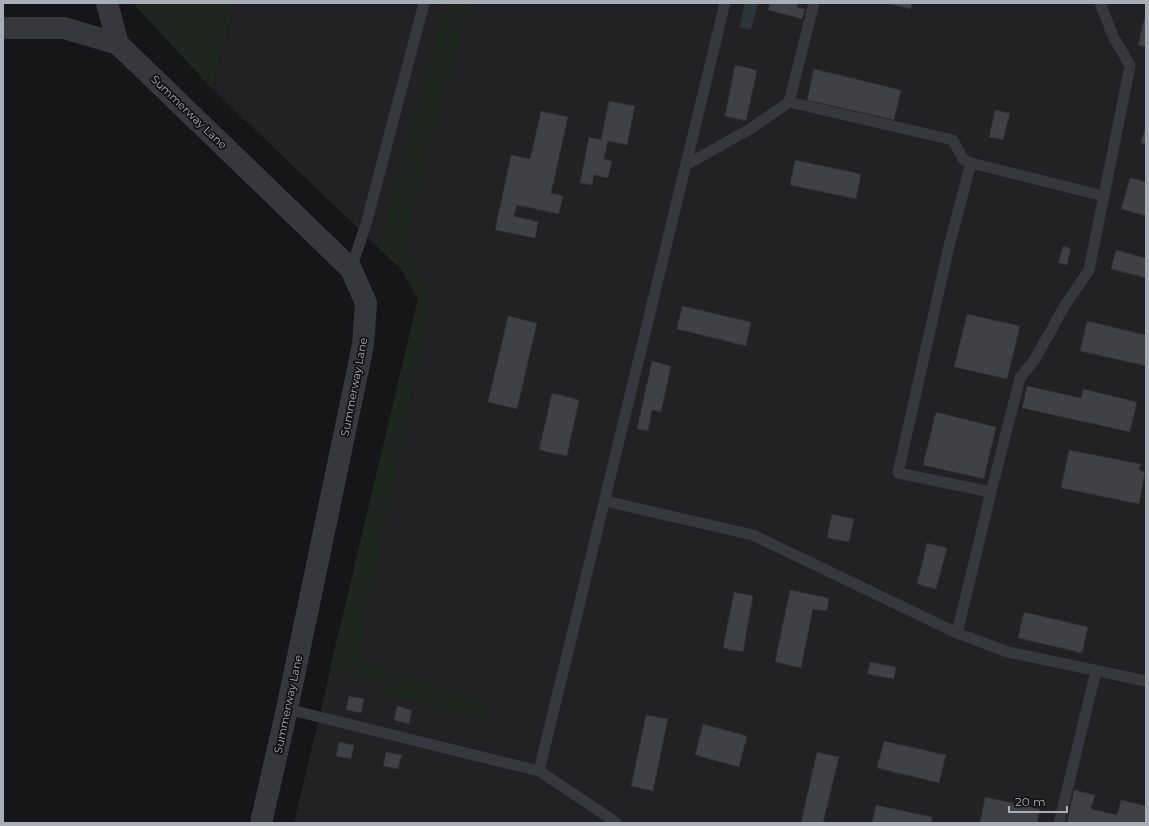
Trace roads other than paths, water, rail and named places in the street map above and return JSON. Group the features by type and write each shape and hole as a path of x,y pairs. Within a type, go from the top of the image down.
{"street":[{"path":"107,3 118,44"},
{"path":"3,28 64,28 118,44"},
{"name":"Summerway Lane","path":"118,44 351,269 366,303 363,345 287,709 261,823"}],"lane":[{"path":"351,269 366,224 424,3"},
{"path":"539,771 725,3"},
{"path":"686,165 750,129 789,102 814,3"},
{"path":"957,633 990,492 1020,378 1035,359 1065,305 1089,270 1130,66 1113,36 1100,3"},
{"path":"789,102 953,140 963,159 971,163 1104,196"},
{"path":"971,163 948,254 898,473 990,492"},
{"path":"605,501 753,535 957,633 1008,652 1146,681"},
{"path":"1059,823 1096,670"},
{"path":"287,709 539,771 617,823"}]}
